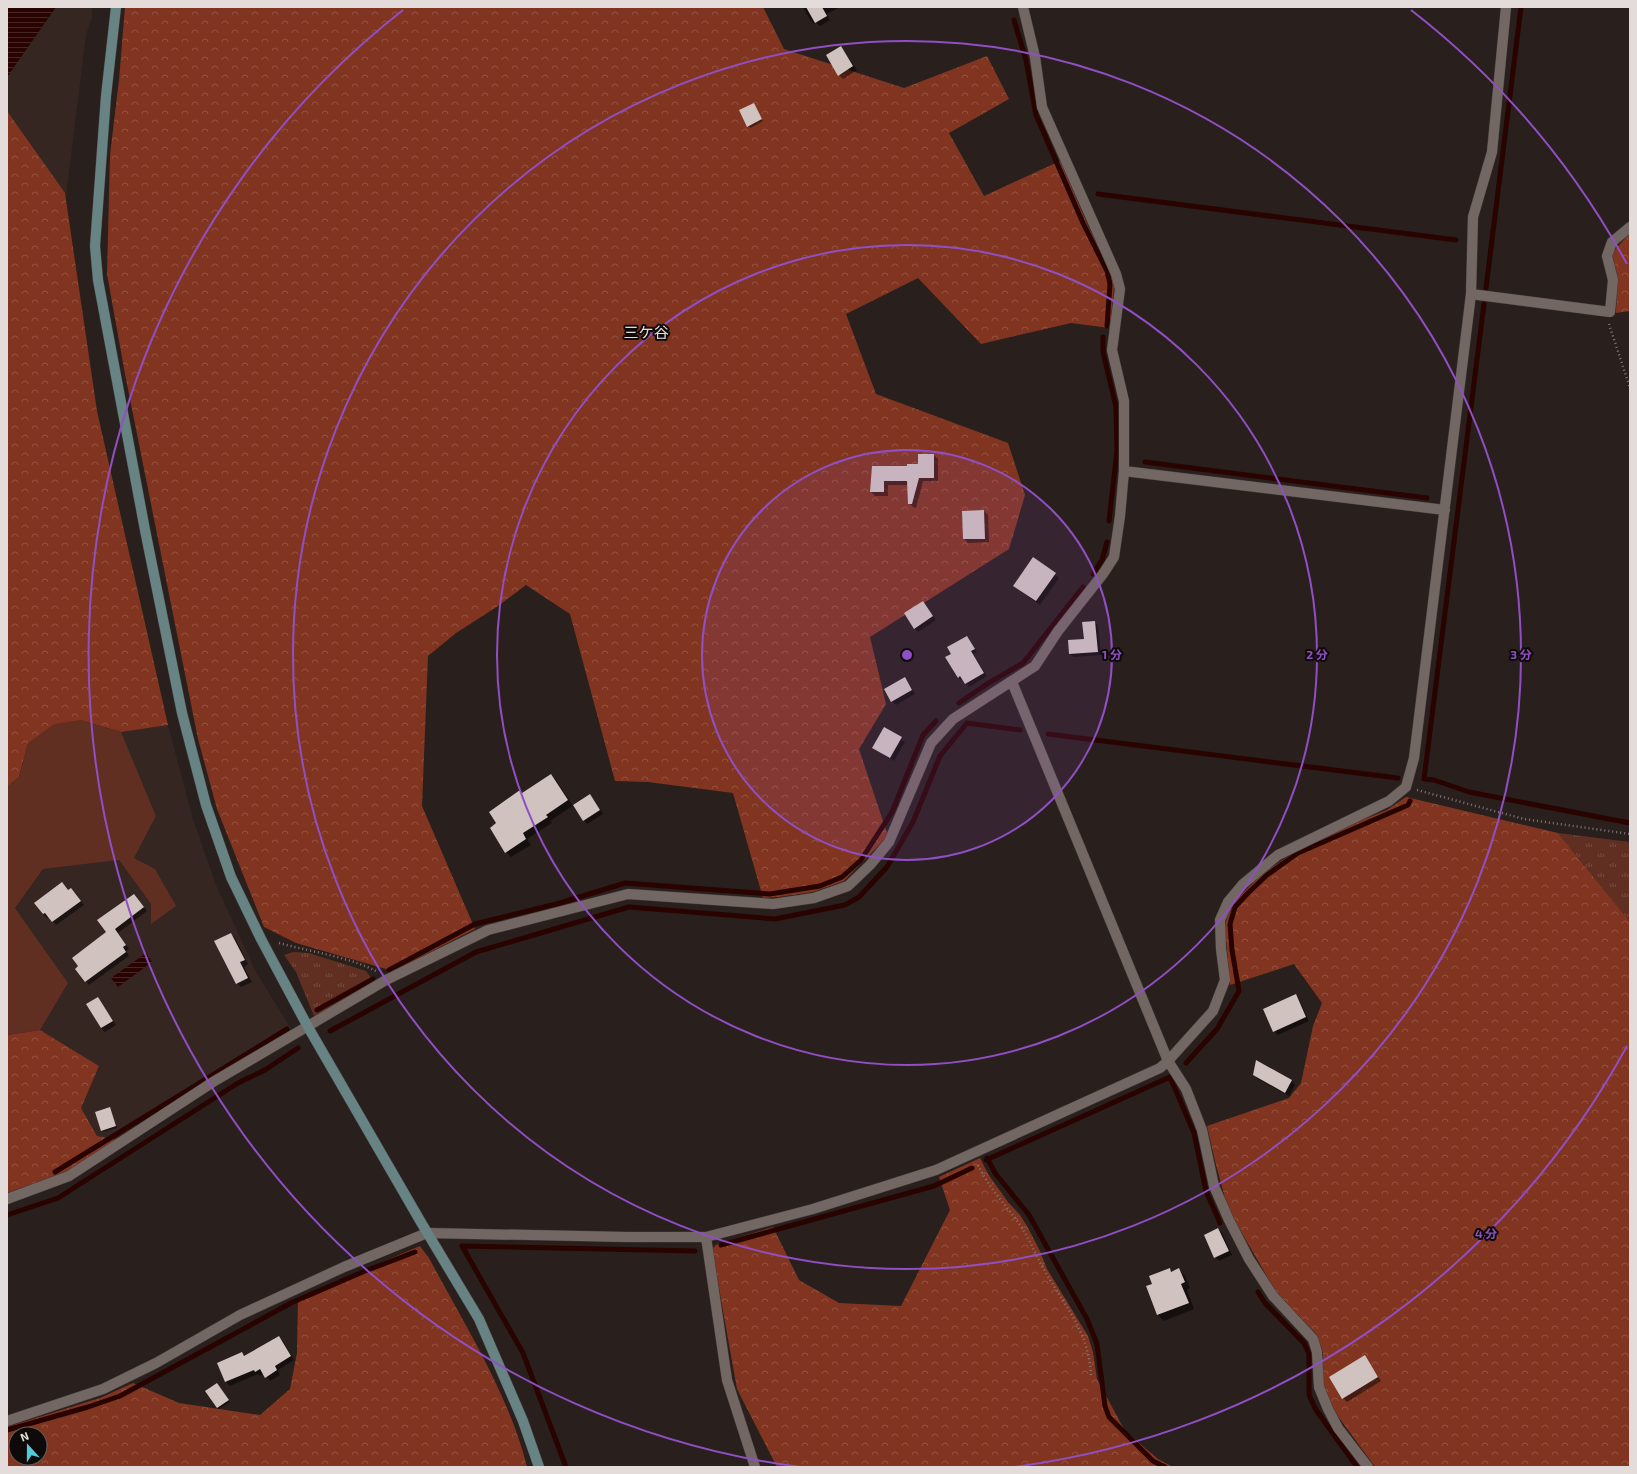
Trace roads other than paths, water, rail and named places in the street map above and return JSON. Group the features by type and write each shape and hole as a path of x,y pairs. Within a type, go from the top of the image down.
{"street":[{"path":"116,7 106,96 95,246 98,280 145,530 182,713 206,805 231,877 308,1027 479,1320 523,1421 539,1467"},
{"path":"7,1199 69,1176 213,1082 386,980 488,930 628,894 773,904 814,898 848,886 870,865 889,842 931,743 953,719 1035,666 1058,631 1103,574 1114,557 1120,516 1124,471 1124,402 1112,350 1120,289 1116,274 1042,107 1035,57 1023,7"},
{"path":"7,1421 103,1389 156,1363 240,1315 344,1267 427,1233 706,1237 813,1209 936,1170 1160,1068 1168,1061 1213,1011 1226,980 1221,949 1220,920 1228,902 1242,884 1278,855 1389,801 1406,787 1414,758 1471,294 1472,216 1492,152 1506,7"},
{"path":"1471,294 1610,312 1613,280 1607,256 1612,242 1630,227"},
{"path":"1124,471 1444,510"},
{"path":"1012,682 1168,1061 1186,1089 1201,1126 1214,1186 1226,1214 1249,1258 1273,1296 1313,1339 1317,1352 1319,1387 1328,1409 1338,1428 1368,1467"},
{"path":"706,1237 727,1380 755,1467"}],"waterway":[{"path":"1486,288 1521,7"},
{"path":"1014,20 1026,60 1036,115 1083,223 1107,271 1110,284 1107,326"},
{"path":"1098,194 1456,240"},
{"path":"1484,304 1424,779 1434,780 1469,792 1630,823"},
{"path":"1103,337 1103,352 1116,407 1117,451 1109,521"},
{"path":"1145,462 1427,498"},
{"path":"1093,574 1102,560 1107,542"},
{"path":"959,703 987,684 1023,663 1083,587"},
{"path":"389,970 475,924 560,903 625,883 770,894 820,886 842,877 861,860 892,812 923,735 936,721"},
{"path":"330,1031 476,952 629,907 775,919 845,905 859,897 887,867 913,822 940,756 967,723 1020,730"},
{"path":"1048,734 1398,778"},
{"path":"1186,1063 1217,1029 1239,991 1232,950 1230,924 1235,907 1267,875 1298,853 1408,805 1410,801"},
{"path":"317,1010 373,979"},
{"path":"55,1172 287,1029"},
{"path":"7,1215 58,1198 238,1083 265,1070 298,1048"},
{"path":"986,1160 1170,1077 1194,1133 1206,1191 1220,1223"},
{"path":"987,1158 995,1173 1029,1215 1087,1319 1097,1344 1105,1406 1109,1417 1153,1461 1165,1467"},
{"path":"721,1245 934,1186 972,1168"},
{"path":"462,1246 523,1353 566,1467"},
{"path":"462,1246 695,1251"},
{"path":"7,1430 88,1407 120,1396 291,1303 365,1271 415,1252"},
{"path":"1258,1292 1265,1303 1304,1343 1309,1354 1309,1395 1316,1410 1357,1467"}],"district":[{"name":"三ケ谷","path":"646,333"}]}
